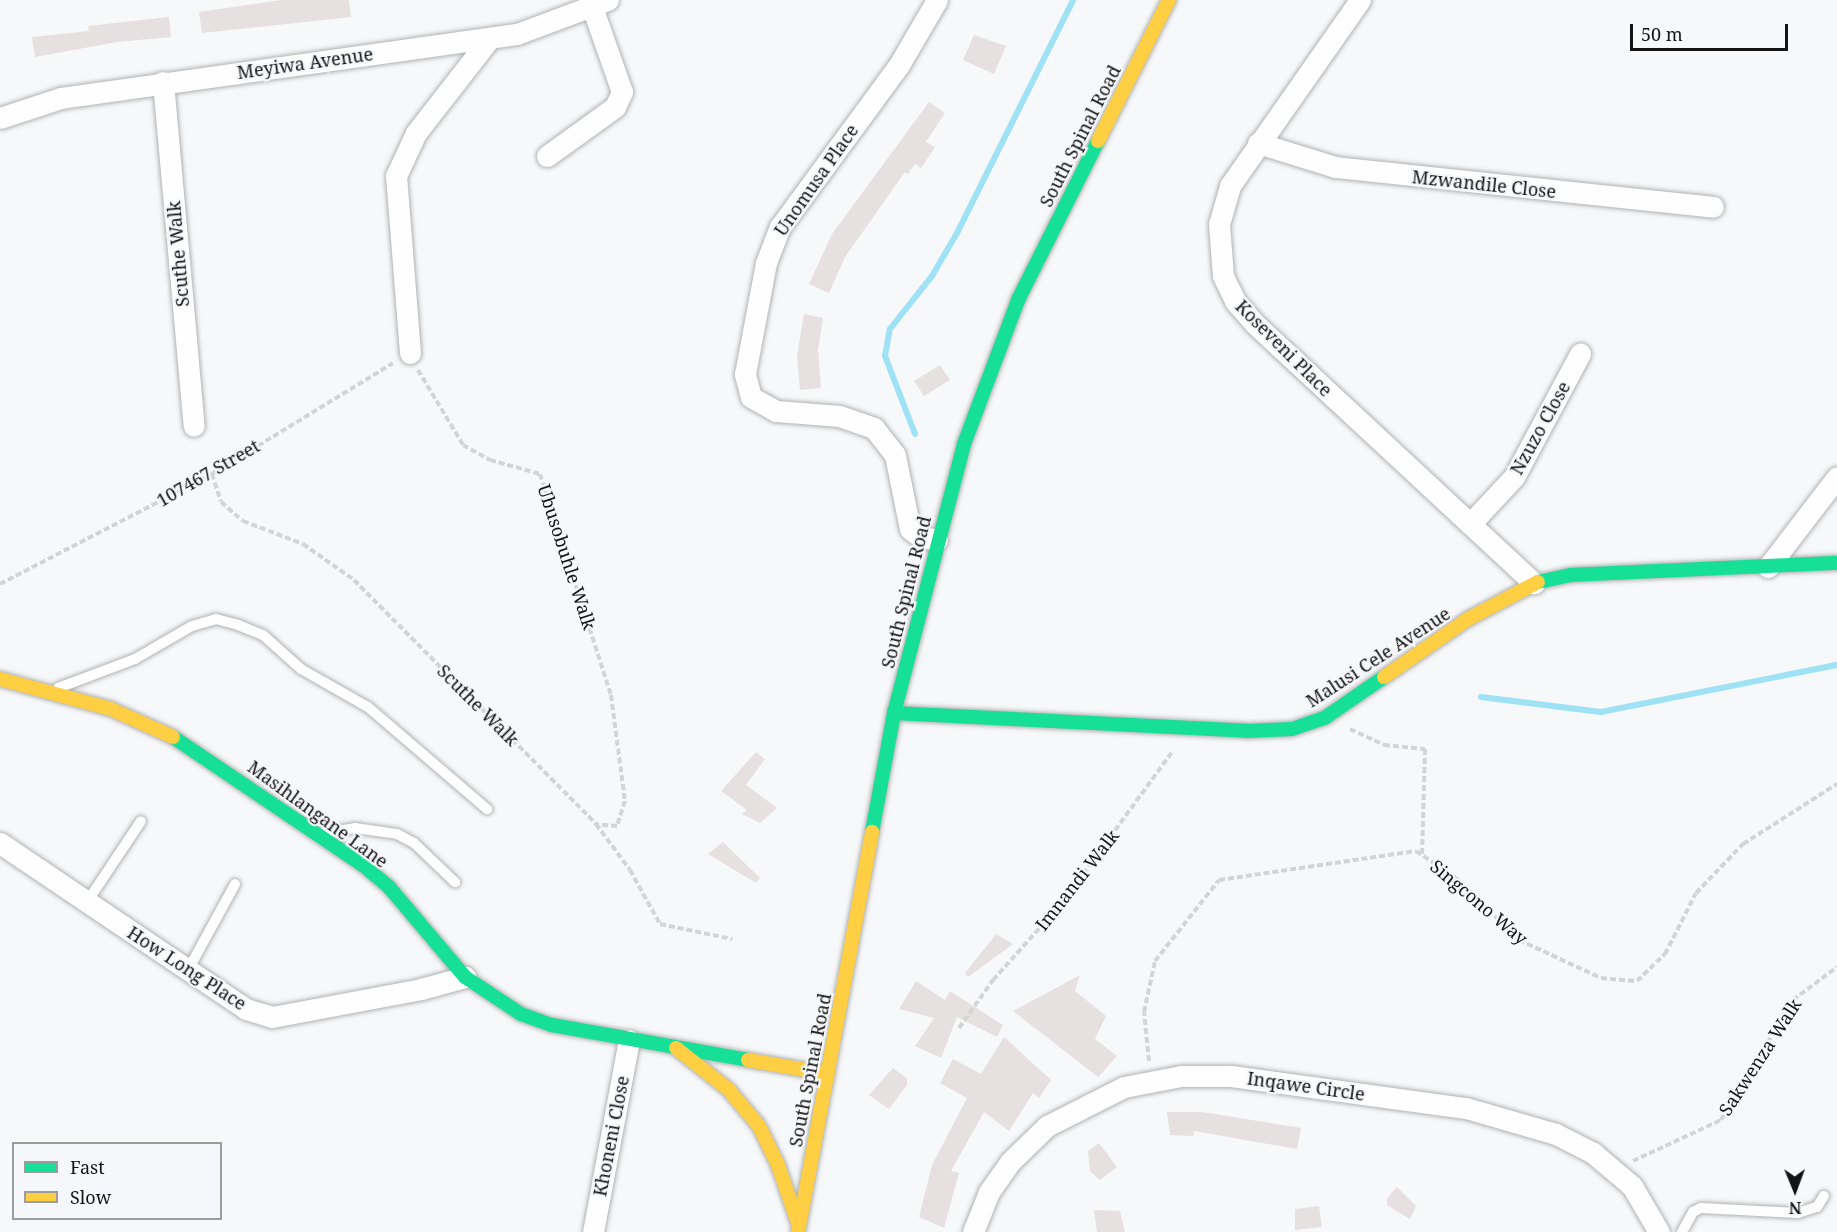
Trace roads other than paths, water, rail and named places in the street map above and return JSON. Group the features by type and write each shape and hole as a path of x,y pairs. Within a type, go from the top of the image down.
{"street":[{"name":"Unomusa Place","path":"937,540 919,536 910,530 895,455 874,428 840,416 776,411 751,397 745,374 766,263 780,228 899,65 938,0"},
{"name":"South Spinal Road","path":"798,1228 894,713 937,540 964,444 1018,300 1169,0"},
{"name":"Koseveni Place","path":"1360,0 1230,186 1219,224 1218,254 1223,276 1235,301 1534,583"},
{"name":"Meyiwa Avenue","path":"0,118 61,98 490,38 532,30 588,5"},
{"path":"547,156 615,107 622,92 588,5"},
{"path":"410,353 396,176 416,133 490,38"},
{"name":"Scuthe Walk","path":"163,82 194,426"},
{"name":"Mzwandile Close","path":"1258,143 1335,168 1713,207"},
{"name":"Nzuzo Close","path":"1470,524 1514,477 1580,354"},
{"path":"1768,567 1837,477"},
{"name":"Malusi Cele Avenue","path":"894,713 1189,728 1292,729 1331,714 1468,619 1534,583 1571,575 1837,563"},
{"name":"Masihlangane Lane","path":"0,679 51,691 151,724 186,742 319,834 389,887 465,977 521,1014 552,1025 828,1074"},
{"name":"How Long Place","path":"0,843 246,1009 272,1017 421,989 465,977"},
{"name":"Khoneni Close","path":"593,1232 629,1040"},
{"path":"674,1046 728,1089 759,1126 778,1165 798,1228"},
{"name":"Inqawe Circle","path":"973,1232 989,1192 1010,1162 1047,1126 1095,1098 1151,1080 1231,1076 1466,1108 1557,1134 1593,1152 1632,1186 1659,1232"}],"lane":[{"path":"51,691 135,659 192,626 216,620 238,625 263,635 302,669 368,706 487,808"},
{"path":"87,902 141,821"},
{"path":"319,834 355,828 397,834 414,843 455,882"},
{"path":"188,970 235,884"},
{"path":"1682,1232 1688,1219 1701,1208 1798,1213 1817,1207 1824,1196"}],"waterway":[{"path":"915,434 885,356 890,329 932,276 957,233 1073,0"},
{"path":"1481,697 1601,712 1837,665"}]}
